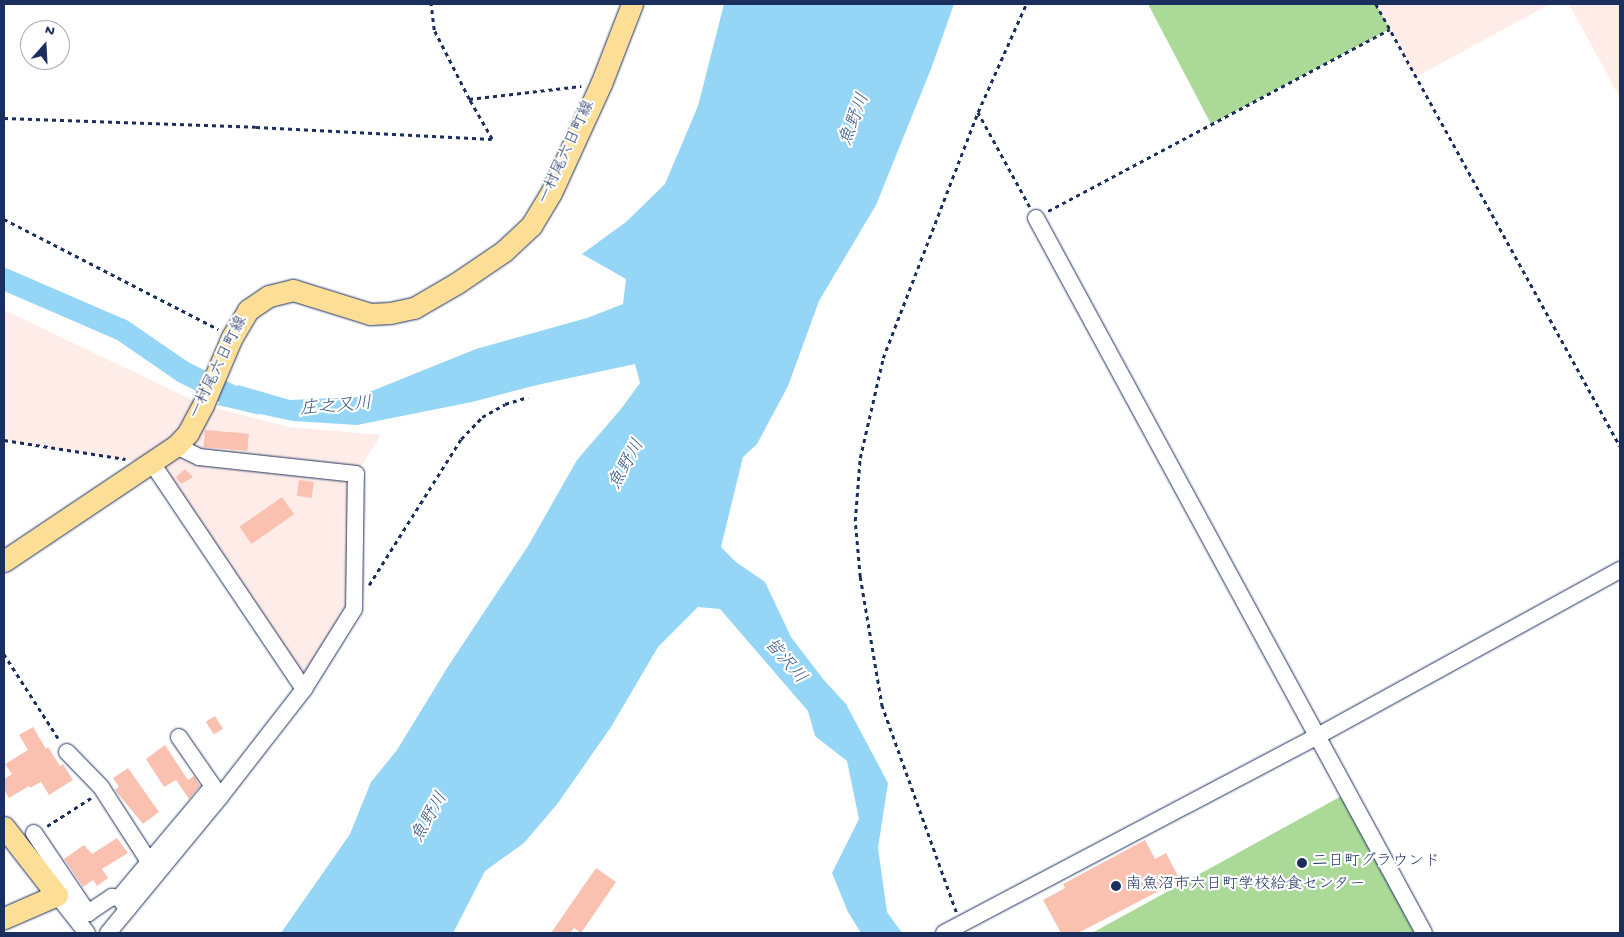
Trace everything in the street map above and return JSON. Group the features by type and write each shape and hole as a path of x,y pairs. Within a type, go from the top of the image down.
{"main road":[{"name":"一村尾六日町線","path":"4,562 152,464 176,446 188,433 203,405 231,340 248,310 270,296 293,290 370,314 390,313 414,308 457,284 504,251 531,226 551,194 601,84 632,4"},
{"path":"4,827 57,895 4,918"}],"street":[{"path":"1036,218 1424,933"},
{"path":"108,933 124,904 304,689 354,609 356,474 198,457 176,446"},
{"path":"152,464 304,689"},
{"path":"944,933 964,930 1620,570"},
{"path":"179,737 216,792"},
{"path":"67,752 101,787 153,868"},
{"path":"34,833 88,913 112,897 124,904"},
{"path":"57,895 87,933"}],"path":[{"path":"4,118 256,127 492,139 469,99 434,30 431,4"},
{"path":"964,930 882,707 860,576 855,521 860,458 883,358 978,112 1026,4"},
{"path":"1376,4 1620,446"},
{"path":"978,112 1036,218 1390,29"},
{"path":"469,99 601,84"},
{"path":"4,219 231,340"},
{"path":"354,609 461,439 482,417 505,404 528,398"},
{"path":"4,440 152,464"}],"shaded area":[{"path":"1376,4 1550,4 1416,77"},
{"path":"1569,4 1620,4 1620,98"},
{"path":"4,310 203,405 289,427 381,435 356,474 354,609 304,689 152,464 4,440"}],"green space":[{"path":"1148,4 1376,4 1390,29 1211,124"},
{"name":"二日町グラウンド","path":"1347,793 1424,933 1092,933"}],"water":[{"path":"724,4 954,4 931,69 876,205 819,301 788,386 757,444 743,457 721,547 736,562 765,582 791,637 823,679 846,704 888,783 878,848 887,912 902,933 861,933 848,912 832,873 859,819 847,761 815,736 808,711 720,609 698,607 658,647 611,727 558,803 524,843 485,871 453,933 281,933 350,834 371,782 397,750 449,665 528,546 577,460 621,409 640,383 635,364 537,385 472,402 357,425 293,421 217,405 238,385 290,400 357,397 476,349 587,318 623,304 626,279 582,254 626,222 665,184 698,106"}],"building":[{"path":"205,430 249,434 247,451 204,447"},
{"path":"185,469 193,477 181,484 176,477"},
{"path":"299,480 314,482 312,498 297,496"},
{"path":"282,497 294,514 251,544 239,527"},
{"path":"215,716 223,729 214,735 206,722"},
{"path":"33,727 46,749 48,747 60,766 63,764 73,780 49,795 41,782 30,788 29,786 9,798 4,790 4,779 12,774 5,764 28,750 19,735"},
{"path":"165,745 188,780 194,776 200,786 189,799 176,780 164,787 146,759"},
{"path":"128,768 159,812 143,824 115,790 119,787 113,778"},
{"path":"117,838 128,853 102,869 108,878 97,886 93,880 83,887 64,859 84,845 92,854"},
{"name":"南魚沼市六日町学校給食センター","path":"1145,840 1155,859 1166,853 1180,880 1078,933 1061,933 1043,900 1065,888 1063,884"},
{"path":"596,868 616,882 581,933 574,928 570,933 551,933"}],"waterway":[{"name":"庄之又川","path":"4,279 122,330 183,372 234,397 257,403"}],"place":[{"name":"二日町グラウンド","path":"1302,863"},
{"name":"南魚沼市六日町学校給食センター","path":"1116,886"}],"water label":[{"name":"魚野川","path":"856,120"},
{"name":"魚野川","path":"628,465"},
{"name":"皆沢川","path":"784,662"},
{"name":"魚野川","path":"431,818"}]}
